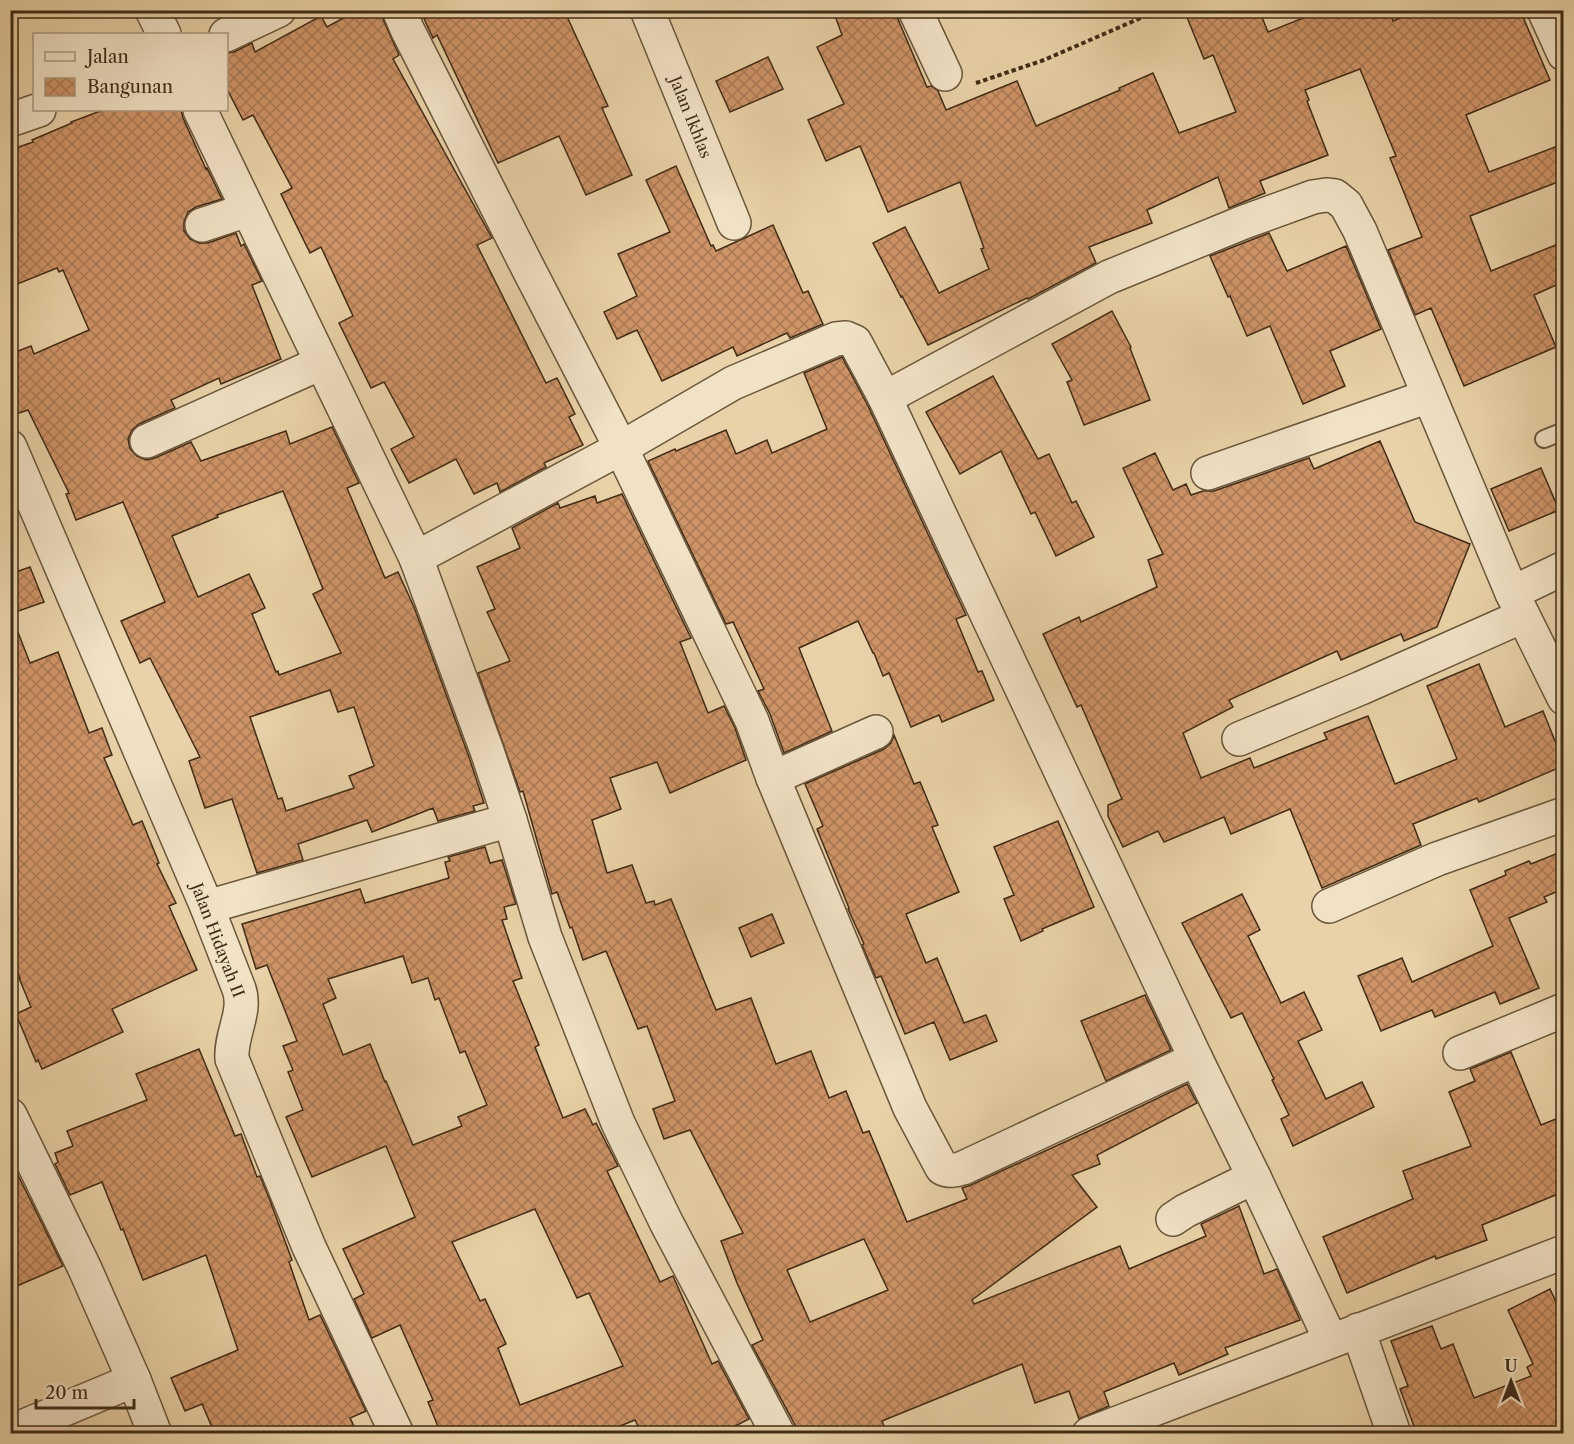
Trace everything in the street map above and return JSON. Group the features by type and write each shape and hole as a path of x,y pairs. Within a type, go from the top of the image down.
{"street":[{"path":"152,10 164,33"},
{"path":"228,34 279,10"},
{"path":"399,10 621,448 752,722 910,1108 942,1168 950,1171 963,1168 1196,1059"},
{"name":"Jalan Ikhlas","path":"647,10 734,223"},
{"path":"915,10 945,74"},
{"path":"1544,10 1563,54"},
{"path":"10,120 36,111"},
{"path":"200,111 416,558 483,740 510,820 544,937 618,1123 666,1222 778,1434"},
{"path":"885,398 1109,277 1254,218 1313,197 1335,196 1346,205 1357,225 1518,604 1563,698"},
{"path":"202,225 247,210"},
{"path":"416,558 621,448 733,383 842,338 855,342 885,398 1196,1059 1254,1177 1344,1336 1394,1434"},
{"path":"147,441 321,363"},
{"path":"1208,473 1429,396"},
{"name":"Jalan Hidayah II","path":"10,447 207,907 242,997 232,1044 232,1059 309,1247 397,1434"},
{"path":"1239,739 1361,688 1518,604 1563,568"},
{"path":"773,778 876,732"},
{"path":"1329,906 1437,859 1563,814"},
{"path":"207,907 510,820"},
{"path":"1460,1053 1563,1010"},
{"path":"10,1115 85,1269 155,1434"},
{"path":"1173,1219 1254,1177"},
{"path":"1089,1434 1563,1252"},
{"path":"10,1432 134,1380"}],"lane":[{"path":"1545,439 1563,431"}],"path":[{"path":"945,74 952,83 968,86 1044,60 1159,10"}],"building":[{"path":"358,10 381,10 399,55 393,59 492,238 477,245 546,383 557,378 575,414 569,417 583,445 544,463 546,467 500,492 497,483 474,494 456,459 409,483 391,449 414,437 384,382 371,388 339,323 353,316 321,247 310,253 281,194 292,188 253,115 243,120 228,91 228,53 252,43 255,52 321,16 327,27"},
{"path":"420,10 564,10 608,106 602,108 632,175 586,195 559,136 498,163 437,35 433,38"},
{"path":"833,10 894,10 927,87 931,86 938,91 946,110 1017,81 1036,126 1120,90 1119,88 1153,73 1179,133 1236,112 1213,55 1204,59 1184,10 1259,10 1268,32 1323,10 1389,10 1393,21 1420,10 1520,10 1550,80 1466,115 1489,172 1563,144 1563,180 1470,216 1491,271 1563,242 1563,282 1534,295 1556,347 1464,386 1431,308 1415,315 1388,250 1422,237 1390,158 1396,156 1360,69 1305,90 1328,155 1260,181 1265,193 1229,208 1218,177 1147,210 1152,223 1089,247 1096,263 1028,299 928,345 873,243 905,227 939,293 989,269 981,249 984,248 960,182 888,212 860,146 826,161 808,120 844,104 817,47 842,35"},
{"path":"768,57 783,89 730,112 716,81"},
{"path":"100,111 181,111 206,169 222,199 196,207 188,212 184,222 184,231 190,239 199,243 208,243 236,233 262,281 252,285 281,359 221,384 219,378 171,400 175,408 139,424 132,430 128,439 130,449 137,456 146,460 191,442 201,461 286,431 290,444 332,427 359,483 347,488 385,578 398,572 414,607 484,803 473,806 475,811 438,821 433,808 372,832 367,820 298,844 303,860 257,873 232,799 205,808 189,761 200,757 150,658 140,663 121,621 165,602 123,502 76,520 66,494 69,493 28,410 10,416 10,354 31,346 34,354 89,330 63,270 59,272 57,268 10,287 10,150 33,142 32,140","holes":["283,491 323,589 313,594 341,653 279,675 252,614 265,608 249,574 198,597 172,536 218,517 217,515","330,690 338,712 354,707 374,766 349,776 354,788 286,811 282,798 278,799 250,717"]},
{"path":"676,166 711,246 713,245 716,251 773,225 803,293 808,291 823,324 790,338 787,333 737,356 733,347 662,381 637,330 617,339 604,312 637,296 618,254 670,232 646,180"},
{"path":"1269,233 1287,271 1346,246 1381,329 1330,351 1345,386 1303,404 1270,326 1247,336 1210,256"},
{"path":"1112,311 1131,347 1150,400 1084,425 1067,382 1072,380 1052,344"},
{"path":"842,357 868,406 966,615 956,619 978,672 982,671 994,700 942,722 939,715 911,727 889,673 883,676 858,621 799,648 832,731 784,753 770,714 758,691 764,689 733,622 726,624 648,461 726,430 736,454 767,440 772,453 827,429 804,373"},
{"path":"993,376 1038,459 1049,454 1072,503 1076,501 1094,537 1056,556 1035,512 1031,514 1001,451 960,474 926,412"},
{"path":"1380,441 1415,522 1470,544 1437,627 1404,641 1401,634 1341,660 1337,651 1229,700 1233,707 1183,733 1201,778 1250,758 1254,768 1327,739 1324,733 1368,716 1395,784 1457,759 1427,686 1479,664 1505,727 1543,711 1563,766 1479,802 1477,798 1413,824 1421,845 1322,888 1290,809 1231,834 1224,817 1164,842 1158,831 1123,847 1108,816 1108,805 1122,799 1081,705 1077,707 1043,634 1079,617 1081,622 1157,587 1148,560 1163,554 1123,468 1155,453 1173,490 1186,484 1191,495 1203,491 1214,491 1309,458 1314,469"},
{"path":"1541,468 1559,510 1509,531 1491,489"},
{"path":"622,494 691,638 680,642 708,713 724,706 735,728 746,760 670,793 657,762 610,778 621,809 592,820 607,873 632,865 646,903 654,901 655,905 671,899 716,1010 751,998 776,1064 811,1051 829,1098 846,1091 863,1133 869,1131 907,1222 967,1199 962,1188 1187,1084 1197,1103 1097,1155 1100,1164 1072,1175 1097,1207 972,1300 974,1304 1120,1246 1129,1269 1206,1236 1201,1224 1239,1206 1264,1274 1277,1269 1300,1320 1225,1348 1228,1354 1179,1375 1174,1363 1104,1392 1109,1406 1079,1419 1069,1391 1035,1403 1022,1364 882,1421 887,1434 797,1434 795,1425 752,1345 763,1340 721,1241 743,1233 690,1130 664,1139 653,1109 675,1101 647,1026 638,1029 606,951 583,960 557,892 552,894 523,791 520,792 478,673 510,661 487,612 495,609 477,567 520,548 512,528 558,503 560,508 595,496 597,503","holes":["864,1239 888,1290 810,1322 787,1270"]},
{"path":"30,567 44,602 10,614 10,574"},
{"path":"10,617 12,617 30,663 58,652 89,733 102,728 112,755 104,758 133,825 142,821 159,863 157,864 176,903 169,906 197,970 112,1009 123,1032 42,1069 38,1060 36,1062 16,1014 31,1007 10,953"},
{"path":"894,735 914,784 920,782 938,825 932,827 959,892 906,914 926,963 937,958 964,1023 986,1015 997,1041 950,1060 934,1022 905,1034 881,976 876,978 862,945 864,944 817,829 823,826 805,784 884,749 891,743"},
{"path":"1058,821 1094,907 1042,929 1043,931 1021,941 1004,899 1014,895 994,847"},
{"path":"485,847 490,863 502,860 516,904 504,907 507,919 502,920 522,978 513,981 539,1045 535,1047 563,1118 585,1109 593,1125 596,1123 618,1166 607,1171 660,1282 673,1276 712,1364 718,1361 749,1419 720,1434 642,1434 635,1420 600,1434 441,1434 428,1402 433,1400 400,1325 372,1338 354,1299 364,1294 343,1249 415,1217 386,1146 312,1177 286,1117 303,1110 288,1072 293,1070 283,1046 297,1041 267,965 256,969 242,924 360,889 365,903 449,878 445,862 450,861 448,857","holes":["403,956 412,983 428,978 435,1000 439,998 460,1053 465,1051 487,1105 458,1117 462,1126 413,1145 370,1044 343,1055 323,1004 336,998 328,979","535,1209 577,1298 589,1293 623,1366 520,1405 498,1348 506,1344 485,1299 480,1301 452,1242"]},
{"path":"1563,851 1563,889 1544,897 1547,902 1509,918 1539,988 1500,1004 1495,992 1435,1017 1432,1010 1381,1031 1358,976 1402,958 1412,982 1493,946 1470,890 1506,875 1505,871 1529,861 1531,864"},
{"path":"1242,894 1260,930 1248,936 1281,1003 1304,992 1322,1030 1298,1041 1326,1099 1362,1082 1374,1107 1293,1146 1281,1119 1289,1115 1242,1013 1231,1018 1182,923"},
{"path":"772,914 784,943 751,957 739,928"},
{"path":"1145,995 1171,1050 1106,1081 1081,1021"},
{"path":"199,1049 235,1136 241,1134 257,1177 260,1176 269,1198 292,1260 289,1262 309,1320 320,1315 366,1411 350,1418 358,1434 215,1434 202,1404 185,1411 171,1378 238,1350 206,1255 143,1280 102,1182 70,1195 55,1164 58,1162 55,1153 73,1146 67,1131 147,1100 136,1074"},
{"path":"1511,1052 1541,1125 1563,1116 1563,1192 1482,1225 1487,1240 1436,1259 1435,1256 1347,1293 1323,1237 1413,1199 1403,1171 1471,1146 1449,1092 1475,1081 1470,1069"},
{"path":"10,1159 63,1266 10,1289"},
{"path":"1550,1289 1563,1317 1563,1434 1417,1434 1400,1389 1408,1386 1391,1341 1432,1326 1441,1349 1453,1344 1474,1398 1531,1376 1527,1367 1533,1364 1508,1310"}]}
